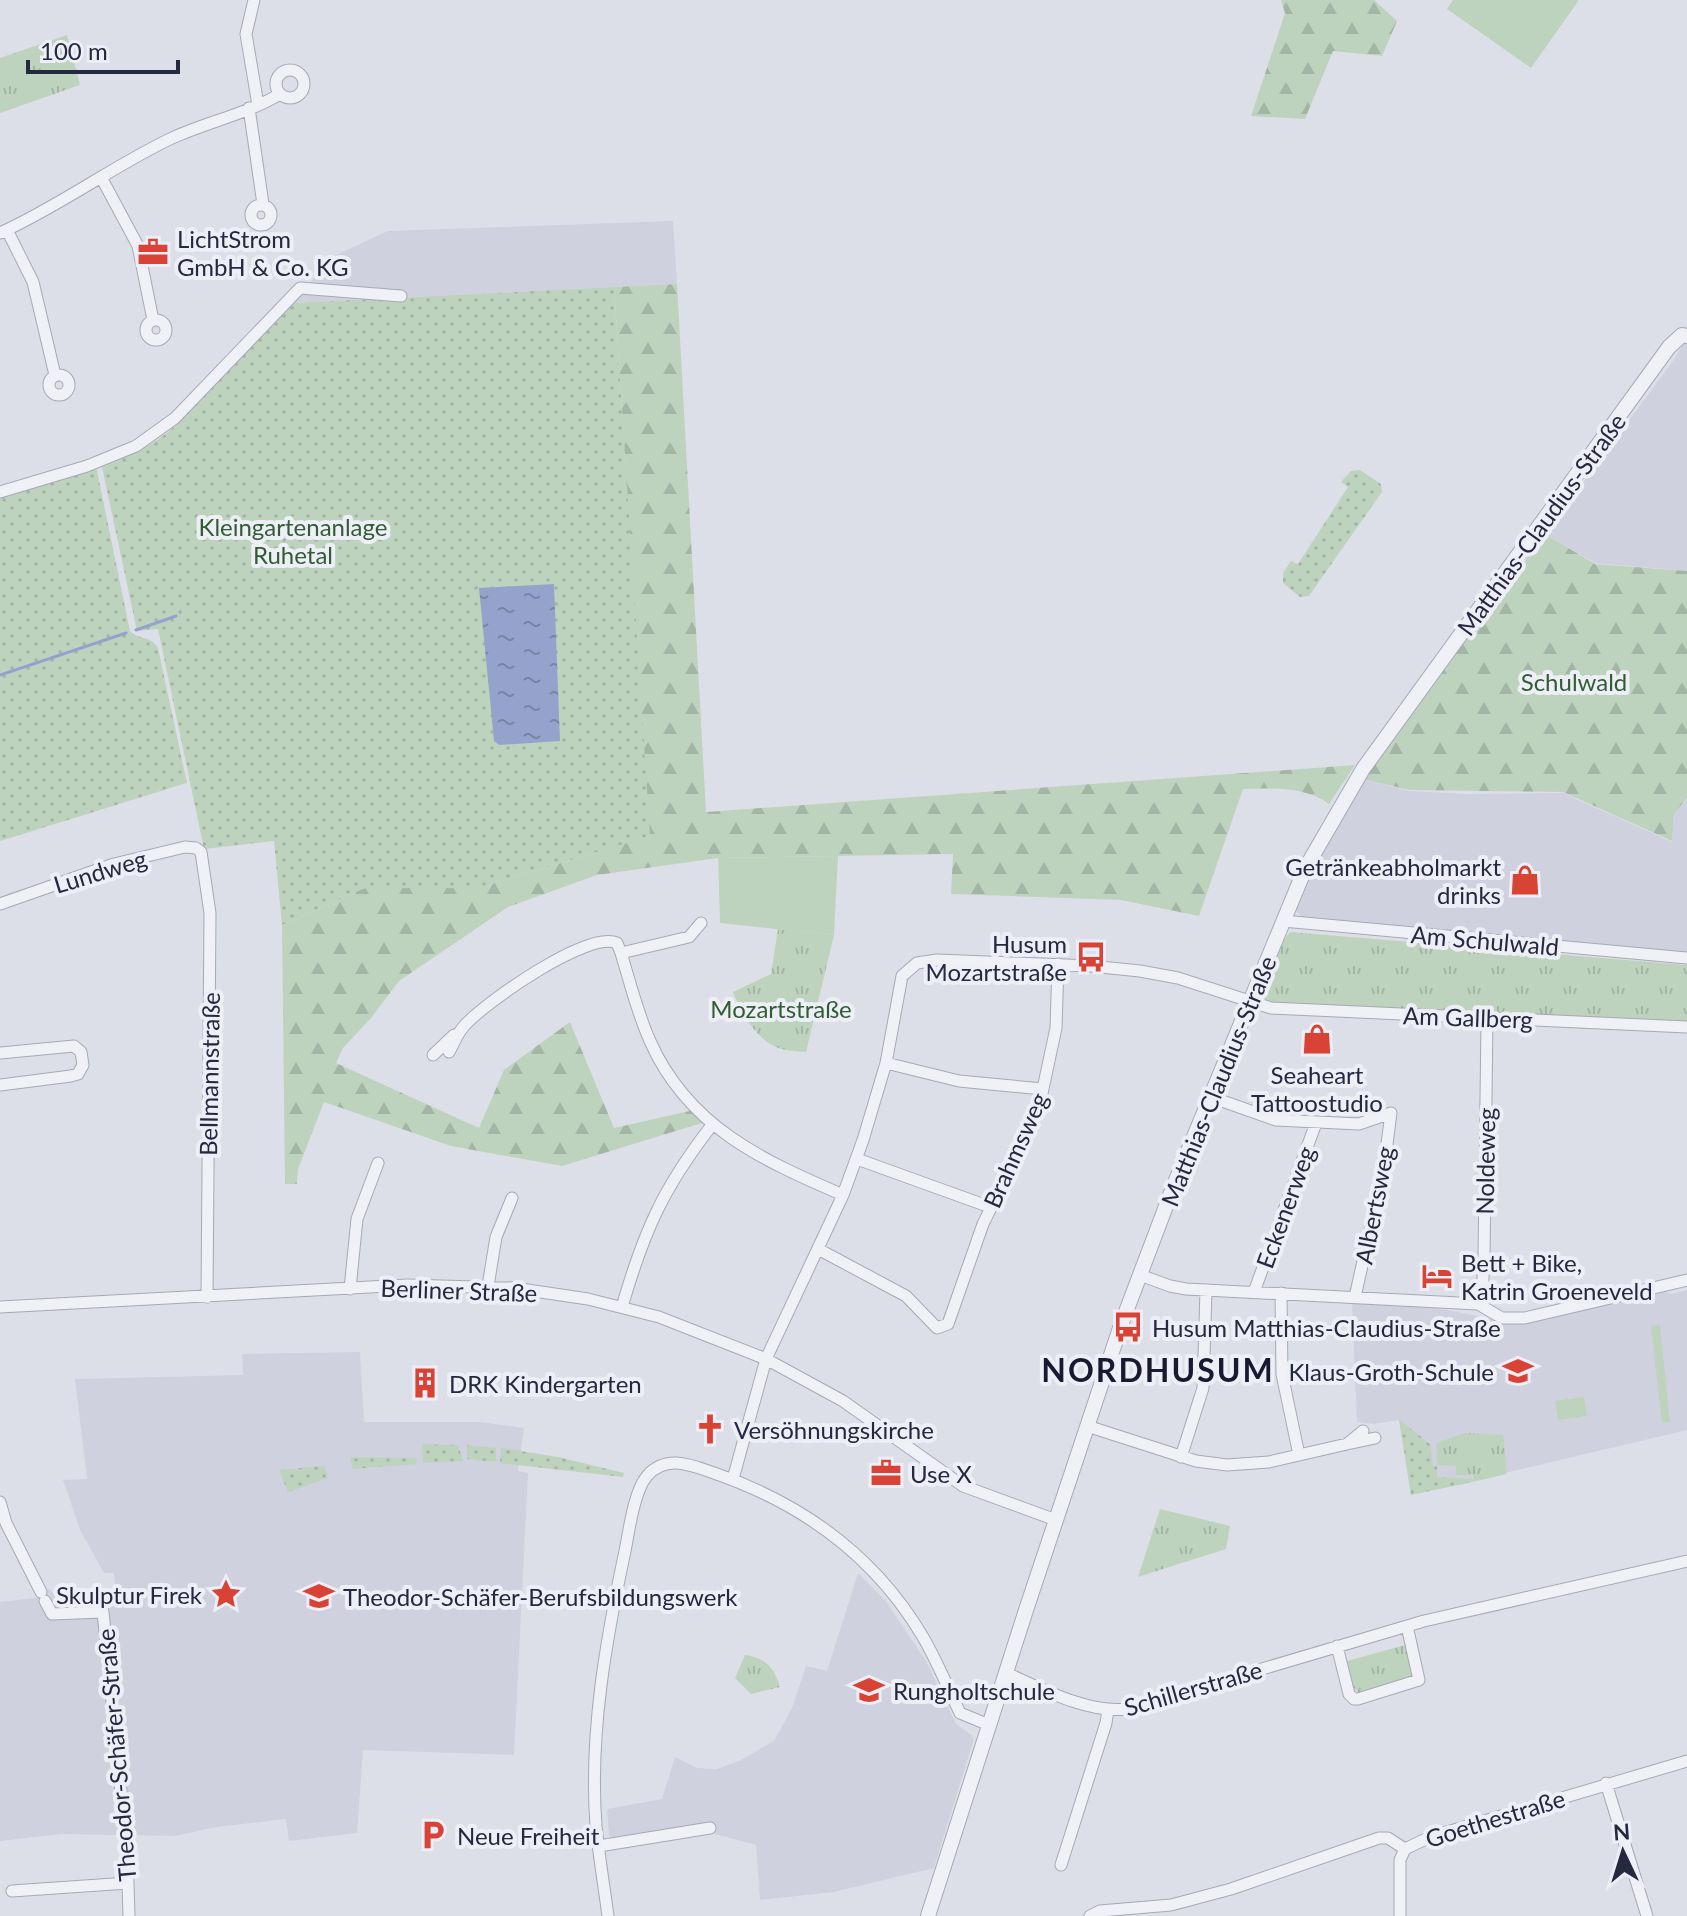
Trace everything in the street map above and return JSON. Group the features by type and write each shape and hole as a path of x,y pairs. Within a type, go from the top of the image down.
{"street":[{"path":"254,0 246,34 263,204"},
{"path":"55,375 33,282 4,231 172,138 280,94"},
{"path":"101,177 138,246 153,320"},
{"path":"0,492 87,466 136,446 175,418 300,288 401,296"},
{"name":"Matthias-Claudius-Straße","path":"928,1916 1087,1426 1140,1275 1283,921 1321,837 1363,769 1669,347 1684,335"},
{"name":"Lundweg","path":"0,904 114,864 185,847 201,852"},
{"name":"Bellmannstraße","path":"201,852 209,897 210,939 207,1297"},
{"name":"Am Schulwald","path":"1283,921 1687,958"},
{"path":"621,953 689,937 701,923"},
{"path":"433,1055 511,987 562,957 605,940 617,943 651,1043 677,1086 712,1125 734,1142 765,1160 843,1195"},
{"path":"733,1479 766,1359 857,1159 886,1063 899,983 911,966 937,960 1116,968 1161,974 1251,1002"},
{"name":"Brahmsweg","path":"818,1249 906,1296 916,1303 934,1326 942,1328 948,1324 969,1257 1027,1134 1043,1089 1056,1028 1058,964"},
{"name":"Am Gallberg","path":"1251,1002 1262,1007 1289,1009 1687,1027"},
{"name":"Noldeweg","path":"1478,1304 1482,1296 1484,1258 1487,1018"},
{"path":"449,1052 463,1027"},
{"path":"0,1053 74,1046 81,1052 83,1065 78,1074 71,1076 0,1085"},
{"path":"886,1063 959,1081 1043,1089"},
{"path":"1211,1097 1276,1120 1316,1123"},
{"name":"Albertsweg","path":"1316,1123 1359,1124 1391,1113 1384,1167 1355,1297"},
{"name":"Eckenerweg","path":"1254,1292 1316,1123"},
{"path":"622,1307 637,1256 654,1214 677,1172 712,1125"},
{"path":"857,1159 990,1207"},
{"path":"350,1289 357,1219 378,1163"},
{"path":"488,1286 496,1237 512,1198"},
{"path":"1140,1275 1170,1286 1206,1290 1478,1304 1502,1318 1525,1318 1687,1280"},
{"name":"Berliner Straße","path":"0,1307 407,1285 488,1286 546,1292 622,1307 712,1336 766,1359 843,1401 963,1486 1056,1520"},
{"path":"1181,1457 1203,1388 1206,1290"},
{"path":"1281,1293 1282,1374 1299,1455"},
{"path":"1087,1426 1181,1457 1227,1465 1269,1462 1375,1438"},
{"path":"1347,1444 1363,1431"},
{"path":"608,1916 596,1824 595,1745 602,1681 610,1620 642,1484 658,1467 688,1463 769,1495 805,1515 858,1556 882,1581 917,1627 960,1713 989,1725"},
{"name":"Theodor-Schäfer-Straße","path":"0,1502 6,1523 52,1614 103,1612 129,1916"},
{"name":"Schillerstraße","path":"1006,1673 1049,1692 1108,1710 1127,1709 1407,1626 1687,1561"},
{"path":"1337,1646 1349,1694 1358,1699 1419,1680 1407,1626"},
{"path":"1061,1865 1108,1710"},
{"name":"Goethestraße","path":"1090,1916 1097,1911 1171,1905 1254,1882 1379,1838 1388,1838 1405,1849 1430,1837 1687,1761"},
{"path":"1606,1783 1647,1916"},
{"path":"599,1846 710,1828"},
{"path":"1400,1916 1400,1860 1405,1849"},
{"path":"12,1891 128,1883"},
{"path":"1162,1916 1171,1905"}],"shaded area":[{"path":"673,221 677,284 291,303 334,256 388,231"},
{"path":"1687,337 1687,571 1595,563 1545,534 1675,358"},
{"path":"1363,779 1409,791 1563,793 1672,842 1674,814 1687,799 1687,954 1304,919 1296,911 1306,879"},
{"name":"Klaus-Groth-Schule","path":"1662,1290 1671,1294 1687,1290 1687,1430 1411,1495 1399,1420 1374,1424 1357,1422 1352,1303 1437,1308 1512,1323"},
{"name":"Theodor-Schäfer-Berufsbildungswerk","path":"360,1352 364,1422 481,1422 524,1428 518,1471 528,1473 514,1755 363,1750 357,1833 289,1841 286,1819 216,1827 175,1836 61,1834 0,1841 0,1602 35,1598 49,1589 63,1604 116,1599 114,1573 104,1573 80,1530 63,1480 87,1479 75,1379 243,1375 242,1354"},
{"path":"858,1573 885,1600 926,1661 956,1724 973,1736 934,1868 834,1892 760,1900 756,1845 712,1833 710,1822 613,1838 609,1836 607,1809 662,1799 675,1757 697,1768 717,1769 739,1761 774,1741 792,1708 806,1666 827,1671"}],"green space":[{"path":"1281,0 1374,0 1397,21 1382,56 1333,51 1305,119 1251,116 1285,13"},
{"path":"1453,0 1579,0 1531,68 1447,9"},
{"path":"67,35 80,85 0,113 0,58"},
{"path":"677,284 706,812 1355,765 1329,804 1299,791 1243,789 1199,916 1121,900 951,894 953,854 718,858 597,875 508,907 399,981 343,1048 336,1063 479,1128 504,1070 570,1022 614,1128 694,1110 705,1122 562,1166 451,1146 324,1102 298,1169 297,1184 285,1184 282,925 365,888 478,888 650,836 614,287"},
{"name":"Kleingartenanlage Ruhetal","path":"614,287 651,836 478,888 365,888 282,925 274,841 204,849 158,629 137,631 102,467 166,434 291,303"},
{"path":"96,466 130,631 158,648 187,783 0,841 0,495"},
{"path":"1360,470 1381,484 1382,492 1309,596 1300,597 1283,583 1283,573 1291,561 1298,564 1348,487 1341,482 1351,471"},
{"name":"Schulwald","path":"1545,534 1595,564 1687,571 1687,798 1674,814 1672,841 1563,792 1409,790 1363,779"},
{"path":"838,856 834,935 720,923 718,858"},
{"name":"Mozartstraße","path":"778,929 834,935 806,1052 781,1049 764,1040 746,1018 733,992 771,974"},
{"path":"1290,932 1687,965 1687,1024 1267,1005 1261,996"},
{"path":"1660,1325 1670,1422 1662,1423 1651,1326"},
{"path":"1584,1397 1587,1416 1558,1420 1555,1401"},
{"path":"1399,1419 1430,1444 1437,1477 1474,1479 1468,1483 1411,1495"},
{"path":"1465,1433 1503,1435 1507,1474 1468,1483 1474,1475 1456,1475 1456,1466 1437,1465 1436,1443"},
{"path":"422,1444 458,1445 463,1461 423,1463"},
{"path":"467,1445 496,1448 496,1462 467,1459"},
{"path":"501,1448 558,1457 624,1473 623,1477 500,1463"},
{"path":"350,1457 417,1458 416,1464 353,1469"},
{"path":"325,1466 328,1478 288,1492 279,1470"},
{"path":"1160,1509 1230,1526 1226,1549 1138,1577"},
{"path":"1405,1645 1413,1673 1409,1681 1360,1694 1354,1688 1347,1661"},
{"path":"745,1655 758,1658 768,1665 780,1687 751,1694 735,1678"}],"water":[{"path":"554,584 560,741 499,745 494,741 479,588"}],"waterway":[{"path":"136,630 176,616"},
{"path":"0,675 126,633"}],"place":[{"name":"LichtStrom GmbH & Co. KG","path":"153,252"},
{"name":"Getränkeabholmarkt drinks","path":"1525,880"},
{"name":"Husum Mozartstraße","path":"1091,957"},
{"name":"Seaheart Tattoostudio","path":"1317,1039"},
{"name":"Bett + Bike, Katrin Groeneveld","path":"1437,1276"},
{"name":"Husum Matthias-Claudius-Straße","path":"1128,1327"},
{"name":"Klaus-Groth-Schule","path":"1518,1371"},
{"name":"DRK Kindergarten","path":"425,1383"},
{"name":"Versöhnungskirche","path":"710,1429"},
{"name":"Use X","path":"886,1473"},
{"name":"Skulptur Firek","path":"226,1594"},
{"name":"Theodor-Schäfer-Berufsbildungswerk","path":"319,1596"},
{"name":"Rungholtschule","path":"869,1690"},
{"name":"Neue Freiheit","path":"433,1835"}],"district":[{"name":"NORDHUSUM","path":"1158,1369"}]}
